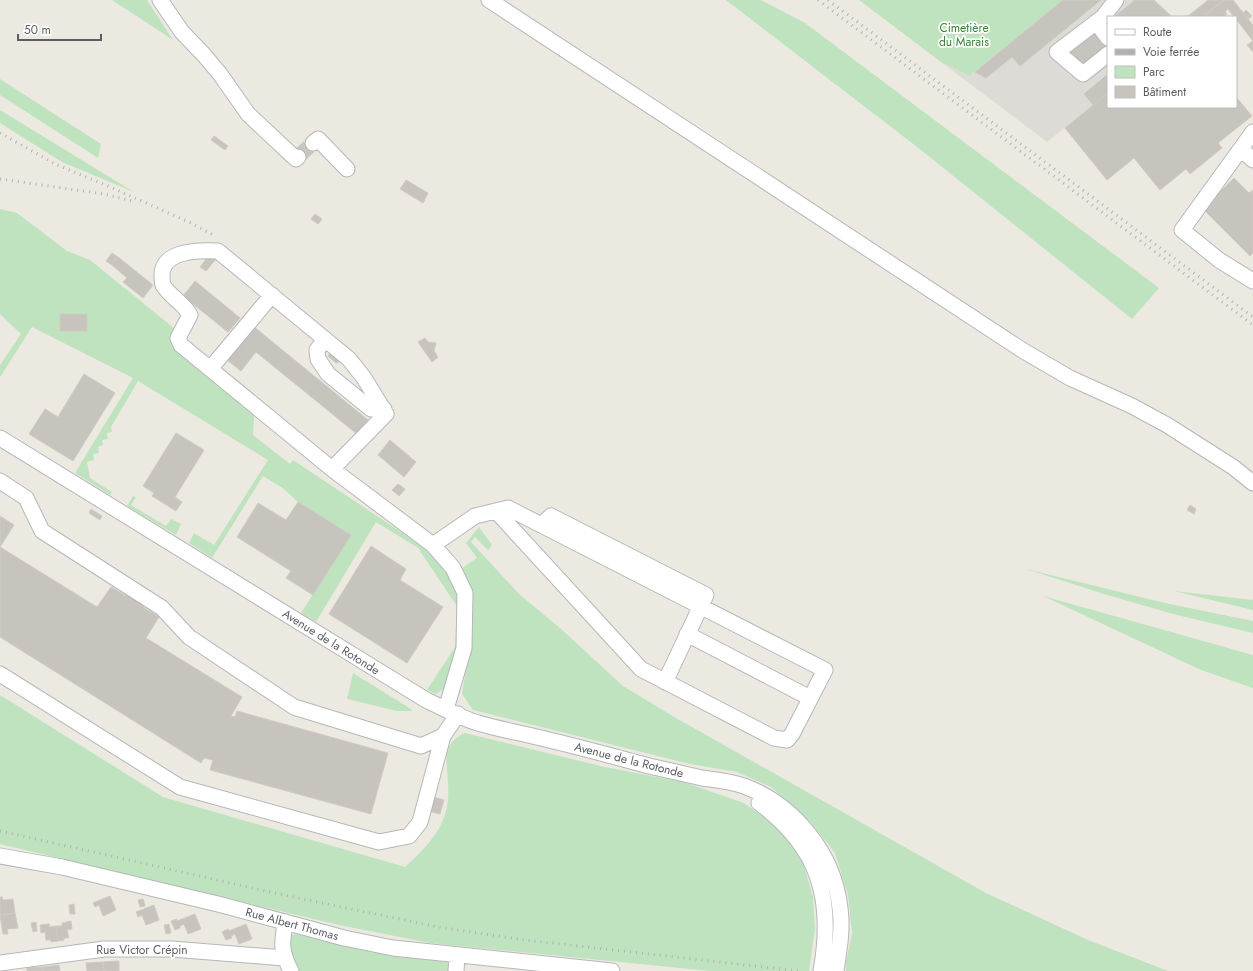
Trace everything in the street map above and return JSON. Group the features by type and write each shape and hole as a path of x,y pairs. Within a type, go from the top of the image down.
{"street":[{"path":"160,0 182,32 220,74 248,114 296,159 298,157"},
{"path":"489,0 1022,350 1070,378 1132,406 1167,425 1233,467 1253,483"},
{"path":"1107,55 1083,74 1057,52 1103,17 1116,0"},
{"path":"1096,22 1107,37"},
{"path":"1253,132 1182,230 1219,260 1253,280"},
{"path":"313,143 318,139 347,169"},
{"path":"1241,149 1253,160"},
{"path":"0,674 180,787 378,842 409,836 420,822 443,736 452,712 464,648 465,593 453,568 433,546 332,469 181,345 178,338 190,316 186,308 162,284 162,270 169,259 180,254 201,250 218,251 349,359 364,378 386,414 332,469"},
{"path":"210,369 272,295"},
{"path":"325,340 317,350 318,359 328,374 371,409 384,409"},
{"name":"Avenue de la Rotonde","path":"0,438 426,700 478,723 692,776 733,789 759,803 781,820 798,839 812,862 824,898 826,935 821,971"},
{"path":"0,481 26,498 42,531 162,608 188,637 294,706 421,746 443,736"},
{"path":"433,546 475,516 508,508 825,670 792,734 786,740 774,738 641,669 496,511"},
{"path":"665,682 700,606"},
{"path":"687,634 810,698"},
{"name":"Avenue de la Rotonde","path":"692,776 742,785 761,793 784,808 804,828 814,841 828,864 834,879 840,907 841,941 836,971"},
{"name":"Rue Albert Thomas","path":"0,856 62,867 222,905 372,944 416,952 612,971"},
{"path":"286,922 282,944 288,967"},
{"name":"Rue Victor Crépin","path":"0,963 104,949 172,949 288,967"},
{"path":"456,971 457,956"}],"shaded area":[{"path":"1063,0 1154,0 1171,16 1107,16 1107,94 1047,142 941,62 969,76"}],"green space":[{"path":"112,0 147,0 173,40"},
{"path":"726,0 761,0 805,23 1159,288 1132,319 921,150"},
{"name":"Cimetière du Marais","path":"859,0 1063,0 969,76 941,62"},
{"path":"0,79 101,144 98,158 0,95"},
{"path":"0,110 134,192 62,162 0,123"},
{"path":"0,209 17,213 67,251 90,260 175,329 174,348 254,416 253,435 290,464 293,460 407,536 427,551 444,569 455,587 460,606 458,648 446,687 436,694 427,690 455,647 457,606 418,548 376,522 316,622 301,613 351,535 298,502 284,489 263,476 212,558 189,543 194,533 214,545 268,460 138,381 111,427 112,432 107,433 108,439 102,440 103,445 98,447 99,453 93,454 94,460 87,462 90,478 112,492 110,495 75,473 133,378 32,327 0,377 0,365 21,334 0,314"},
{"path":"133,496 136,497 131,505 166,526 171,519 181,524 176,535 127,506"},
{"path":"479,527 492,545 488,550 475,537 471,542 519,594 560,628 623,686 676,718 986,893 1088,940 1168,971 846,971 846,962 852,933 848,895 835,853 811,822 771,787 737,772 690,764 473,710 462,694 470,644 469,593 462,568 477,558 466,543"},
{"path":"1026,569 1165,603 1253,621 1253,633 1173,614"},
{"path":"1174,591 1253,600 1253,610"},
{"path":"1043,596 1253,655 1253,688 1201,670"},
{"path":"353,673 412,711 397,711 347,699"},
{"path":"0,695 163,797 405,867 431,840 442,822 446,813 448,797 447,754 452,742 457,737 465,733 605,767 683,782 744,803 782,830 803,862 813,897 815,929 809,971 710,971 430,943 339,925 0,844"},
{"path":"296,934 398,956 448,961 451,967 450,971 298,971 291,954 289,938"}],"building":[{"path":"1063,0 1101,0 1020,66 1012,57 986,78 975,72"},
{"path":"1133,0 1154,0 1171,16 1115,16 1134,1"},
{"path":"1208,0 1224,0 1204,16 1188,16"},
{"path":"1224,0 1233,0 1253,25 1253,41 1237,20 1237,16 1233,16 1228,9 1225,12 1227,14 1225,16 1204,16"},
{"path":"1246,10 1252,16 1248,19 1243,13"},
{"path":"1095,29 1107,44 1107,46 1082,65 1069,49"},
{"path":"1253,41 1253,52 1247,45"},
{"path":"1107,75 1107,94 1093,105 1084,94"},
{"path":"1107,94 1107,108 1237,108 1237,98 1252,116 1218,143 1222,148 1190,174 1186,169 1160,190 1134,158 1107,180 1065,128"},
{"path":"214,136 228,146 225,150 211,140"},
{"path":"1234,178 1249,193 1253,190 1253,253 1250,256 1203,209"},
{"path":"406,180 428,193 423,203 400,189"},
{"path":"315,214 322,219 318,224 311,219"},
{"path":"112,253 118,257 112,265 106,261"},
{"path":"210,254 216,259 206,271 200,267"},
{"path":"118,257 153,285 143,298 123,282 127,278 112,265"},
{"path":"195,281 240,318 228,332 183,296"},
{"path":"60,314 87,314 87,331 60,331"},
{"path":"253,326 368,420 357,434 256,352 241,371 227,360"},
{"path":"425,338 428,342 436,343 434,351 438,357 432,362 418,342"},
{"path":"331,352 341,361 336,363 328,356"},
{"path":"84,374 115,393 73,461 29,434 45,409 58,417"},
{"path":"176,433 204,450 175,497 182,502 176,511 152,496 154,493 143,486"},
{"path":"390,440 416,462 404,477 378,455"},
{"path":"398,484 405,489 399,496 392,490"},
{"path":"298,502 351,535 313,595 286,578 291,571 237,537 258,503 286,520"},
{"path":"1190,505 1196,509 1194,514 1187,510"},
{"path":"91,509 102,516 100,520 89,513"},
{"path":"0,516 14,525 0,547"},
{"path":"371,546 406,569 400,580 443,607 407,663 329,614"},
{"path":"0,547 97,607 111,587 126,596 128,593 145,603 143,607 159,617 146,638 242,697 231,716 235,717 237,711 388,753 371,814 210,770 213,760 204,758 201,763 0,637"},
{"path":"433,797 444,800 440,814 428,811"},
{"path":"110,896 116,910 103,916 99,905 95,907 93,903"},
{"path":"0,897 2,897 3,900 13,899 15,913 0,915"},
{"path":"143,899 145,906 140,907 138,900"},
{"path":"74,904 75,914 70,914 69,905"},
{"path":"154,905 159,920 146,925 142,915 138,917 136,912"},
{"path":"15,913 18,928 7,929 8,934 3,934 0,915"},
{"path":"195,914 201,929 188,934 184,924 175,930 171,921 177,919 177,921"},
{"path":"71,921 72,929 67,930 69,938 64,938 64,940 58,941 56,926 62,926 62,923"},
{"path":"36,922 37,931 33,932 31,923"},
{"path":"49,924 50,927 56,926 58,941 51,942 51,940 46,940 45,932 41,933 40,925"},
{"path":"169,924 171,933 166,934 164,925"},
{"path":"246,924 252,939 239,944 235,934 231,936 232,938 226,940 222,932 228,929 229,931"},
{"path":"119,961 119,971 104,971 103,962"},
{"path":"103,962 104,971 87,971 86,963"},
{"path":"59,965 60,971 43,971 43,967"},
{"path":"43,967 43,971 27,971 27,968"}],"tunnel":[{"path":"298,157 313,143"}],"railway":[{"path":"818,0 1253,325"},
{"path":"828,0 1253,317"},
{"path":"0,133 55,164 191,223 215,236"},
{"path":"0,179 104,194 132,201"},
{"path":"0,831 279,894 438,927 525,940 799,971"}]}
